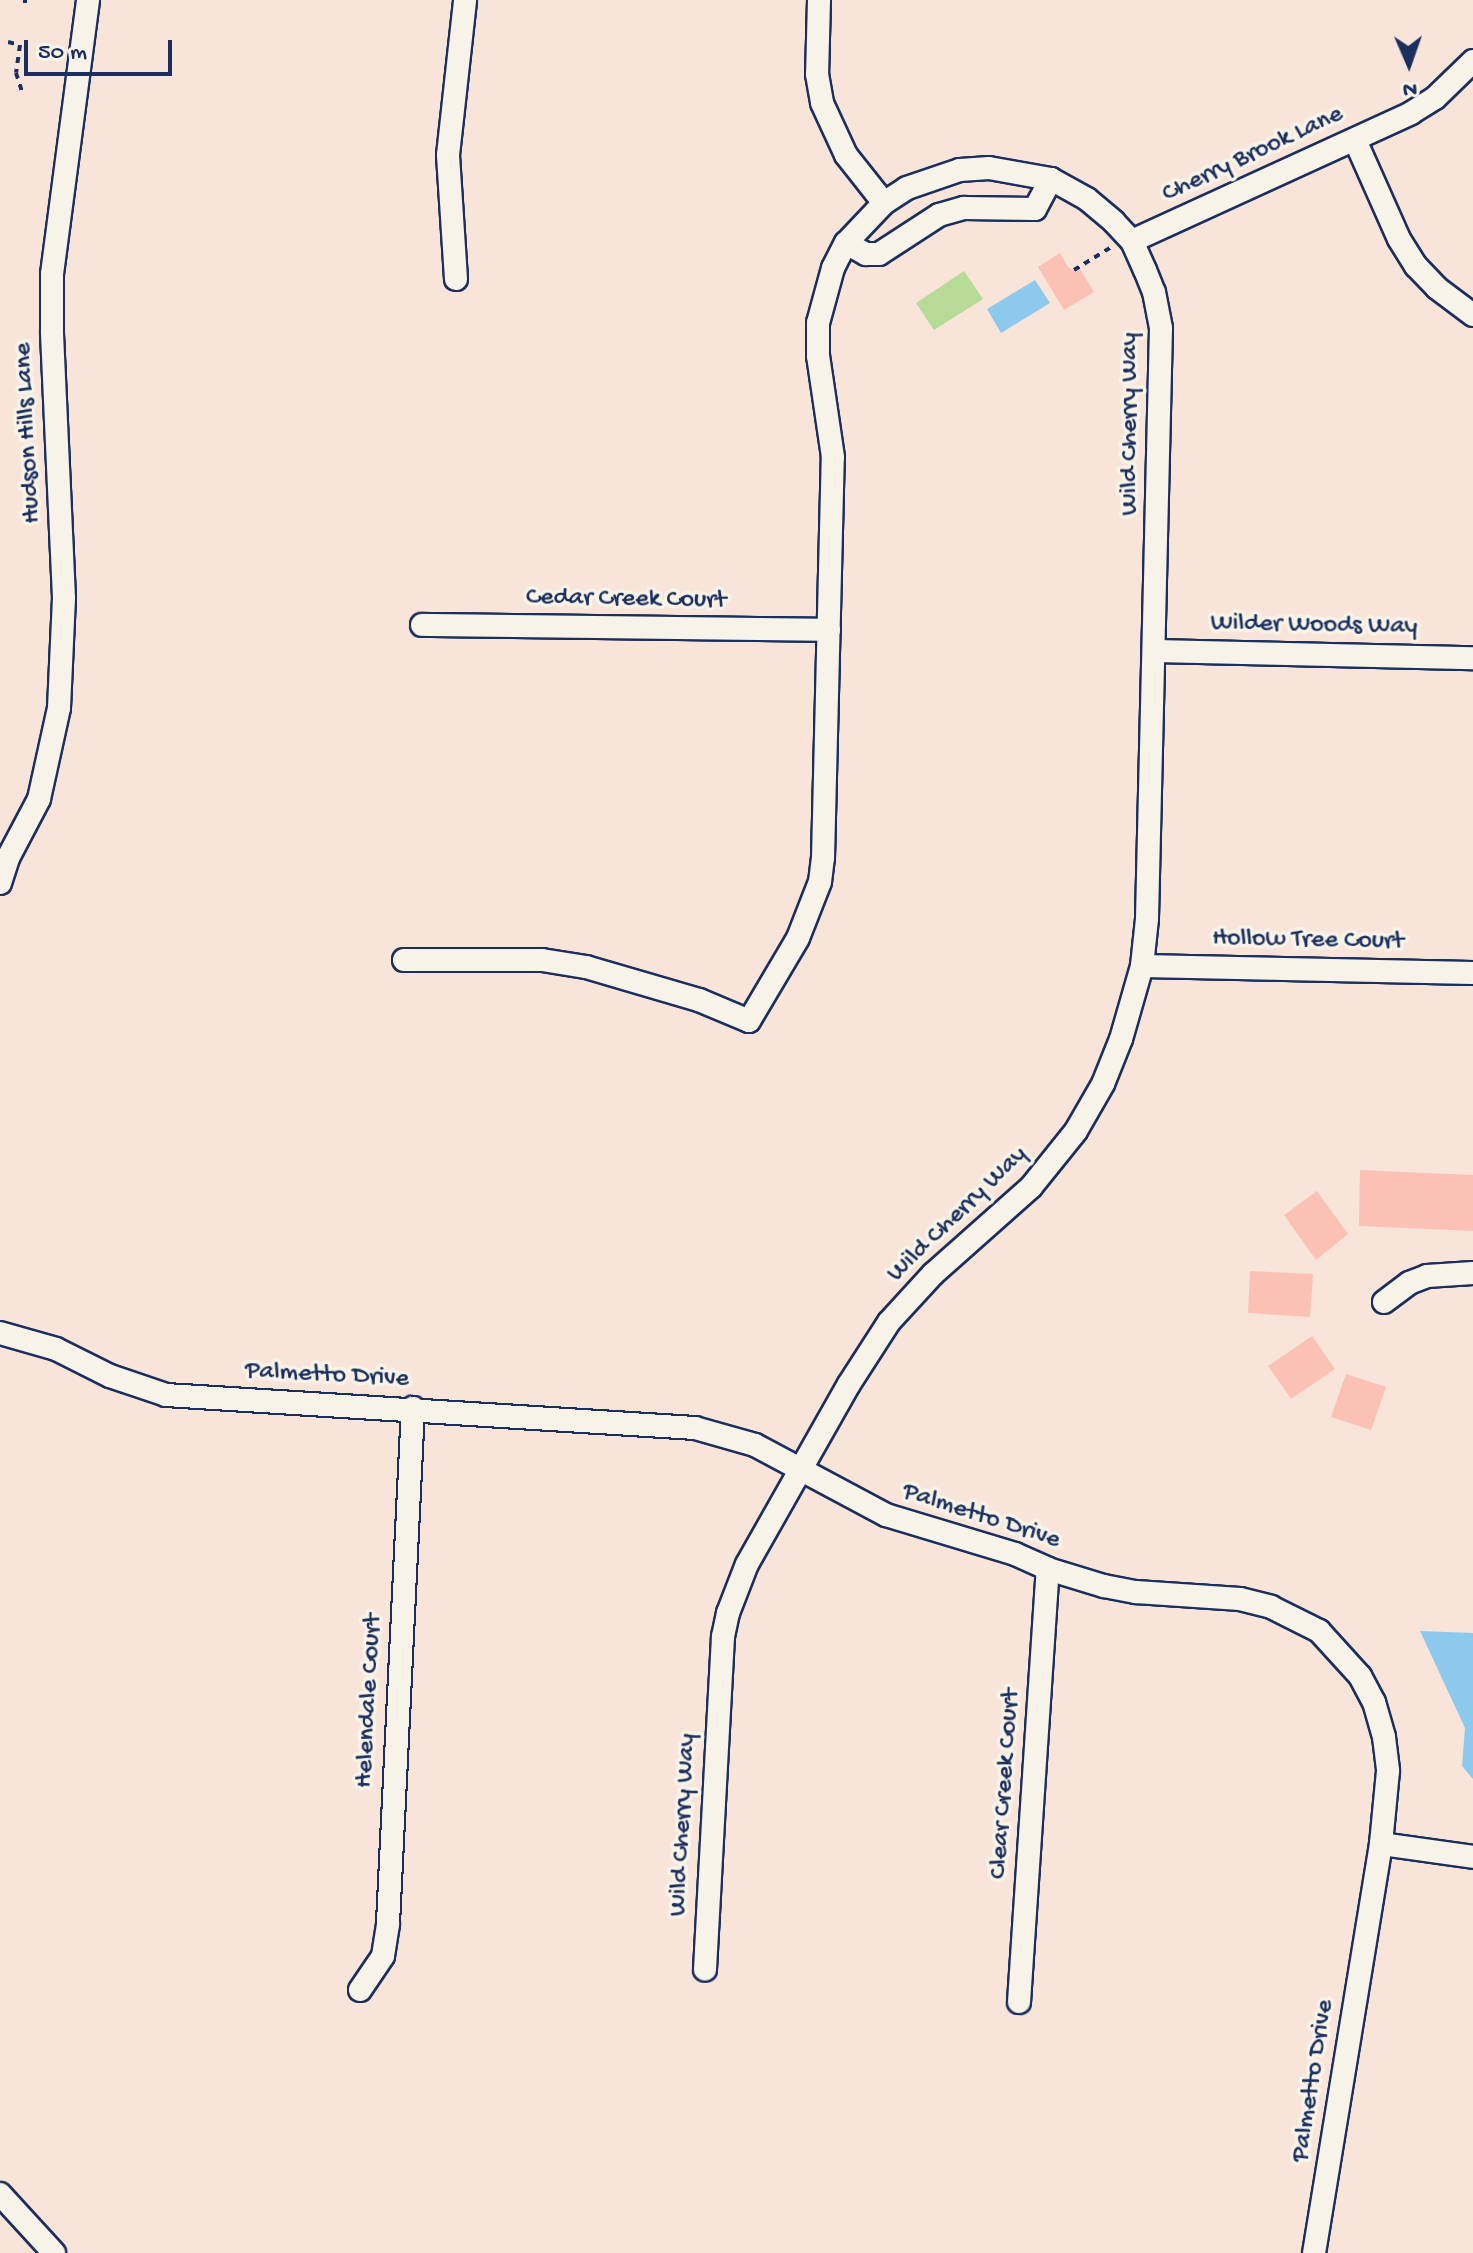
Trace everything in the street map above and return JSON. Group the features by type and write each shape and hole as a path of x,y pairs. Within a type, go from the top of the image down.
{"street":[{"name":"Hudson Hills Lane","path":"0,883 4,858 39,799 59,708 64,598 52,274 88,0"},
{"path":"456,279 448,140 465,0"},
{"path":"819,0 817,74 822,103 846,155 884,203"},
{"name":"Cherry Brook Lane","path":"1124,242 1355,140 1435,98 1473,61"},
{"path":"1355,140 1399,239 1416,266 1437,288 1473,315"},
{"name":"Wild Cherry Way","path":"404,960 542,960 586,967 699,1000 749,1021 798,938 820,882 833,457 818,356 818,323 823,297 846,243 884,203 907,188 960,170 989,168 1051,179 1087,199 1124,242 1154,292 1161,328 1155,651 1147,919 1142,966 1121,1039 1103,1084 1076,1131 1031,1187 933,1274 889,1322 747,1564 725,1625 705,1970"},
{"path":"846,243 866,254 879,254 939,215 964,208 1035,209 1051,179"},
{"name":"Cedar Creek Court","path":"422,625 829,630"},
{"name":"Wilder Woods Way","path":"1155,651 1473,658"},
{"name":"Hollow Tree Court","path":"1142,966 1473,973"},
{"path":"1384,1302 1409,1283 1427,1276 1473,1273"},
{"name":"Palmetto Drive","path":"0,1333 56,1349 110,1376 166,1395 413,1408 695,1428 755,1445 886,1515 1015,1554 1048,1569 1136,1592 1240,1599 1271,1607 1319,1631 1360,1676 1381,1726 1388,1771 1381,1844 1314,2253"},
{"name":"Helendale Court","path":"360,1990 383,1956 388,1923 413,1408"},
{"name":"Clear Creek Court","path":"1019,2002 1048,1569"},
{"path":"1381,1844 1473,1857"},
{"path":"0,2194 54,2253"}],"path":[{"path":"8,42 20,45 16,73 22,91"},
{"path":"1074,270 1124,242"}],"green space":[{"path":"964,271 983,299 934,330 916,303"}],"water":[{"path":"1035,280 1050,303 1001,333 987,309"},
{"path":"1420,1631 1473,1633 1473,1779 1462,1766 1465,1728"}],"building":[{"path":"1060,253 1068,267 1076,272 1080,269 1094,292 1064,310 1038,267"},
{"path":"1360,1170 1473,1175 1473,1231 1359,1226"},
{"path":"1317,1191 1348,1234 1316,1260 1284,1215"},
{"path":"1250,1271 1313,1274 1310,1317 1248,1313"},
{"path":"1312,1336 1335,1369 1291,1399 1268,1366"},
{"path":"1346,1374 1386,1387 1371,1430 1331,1417"}]}
